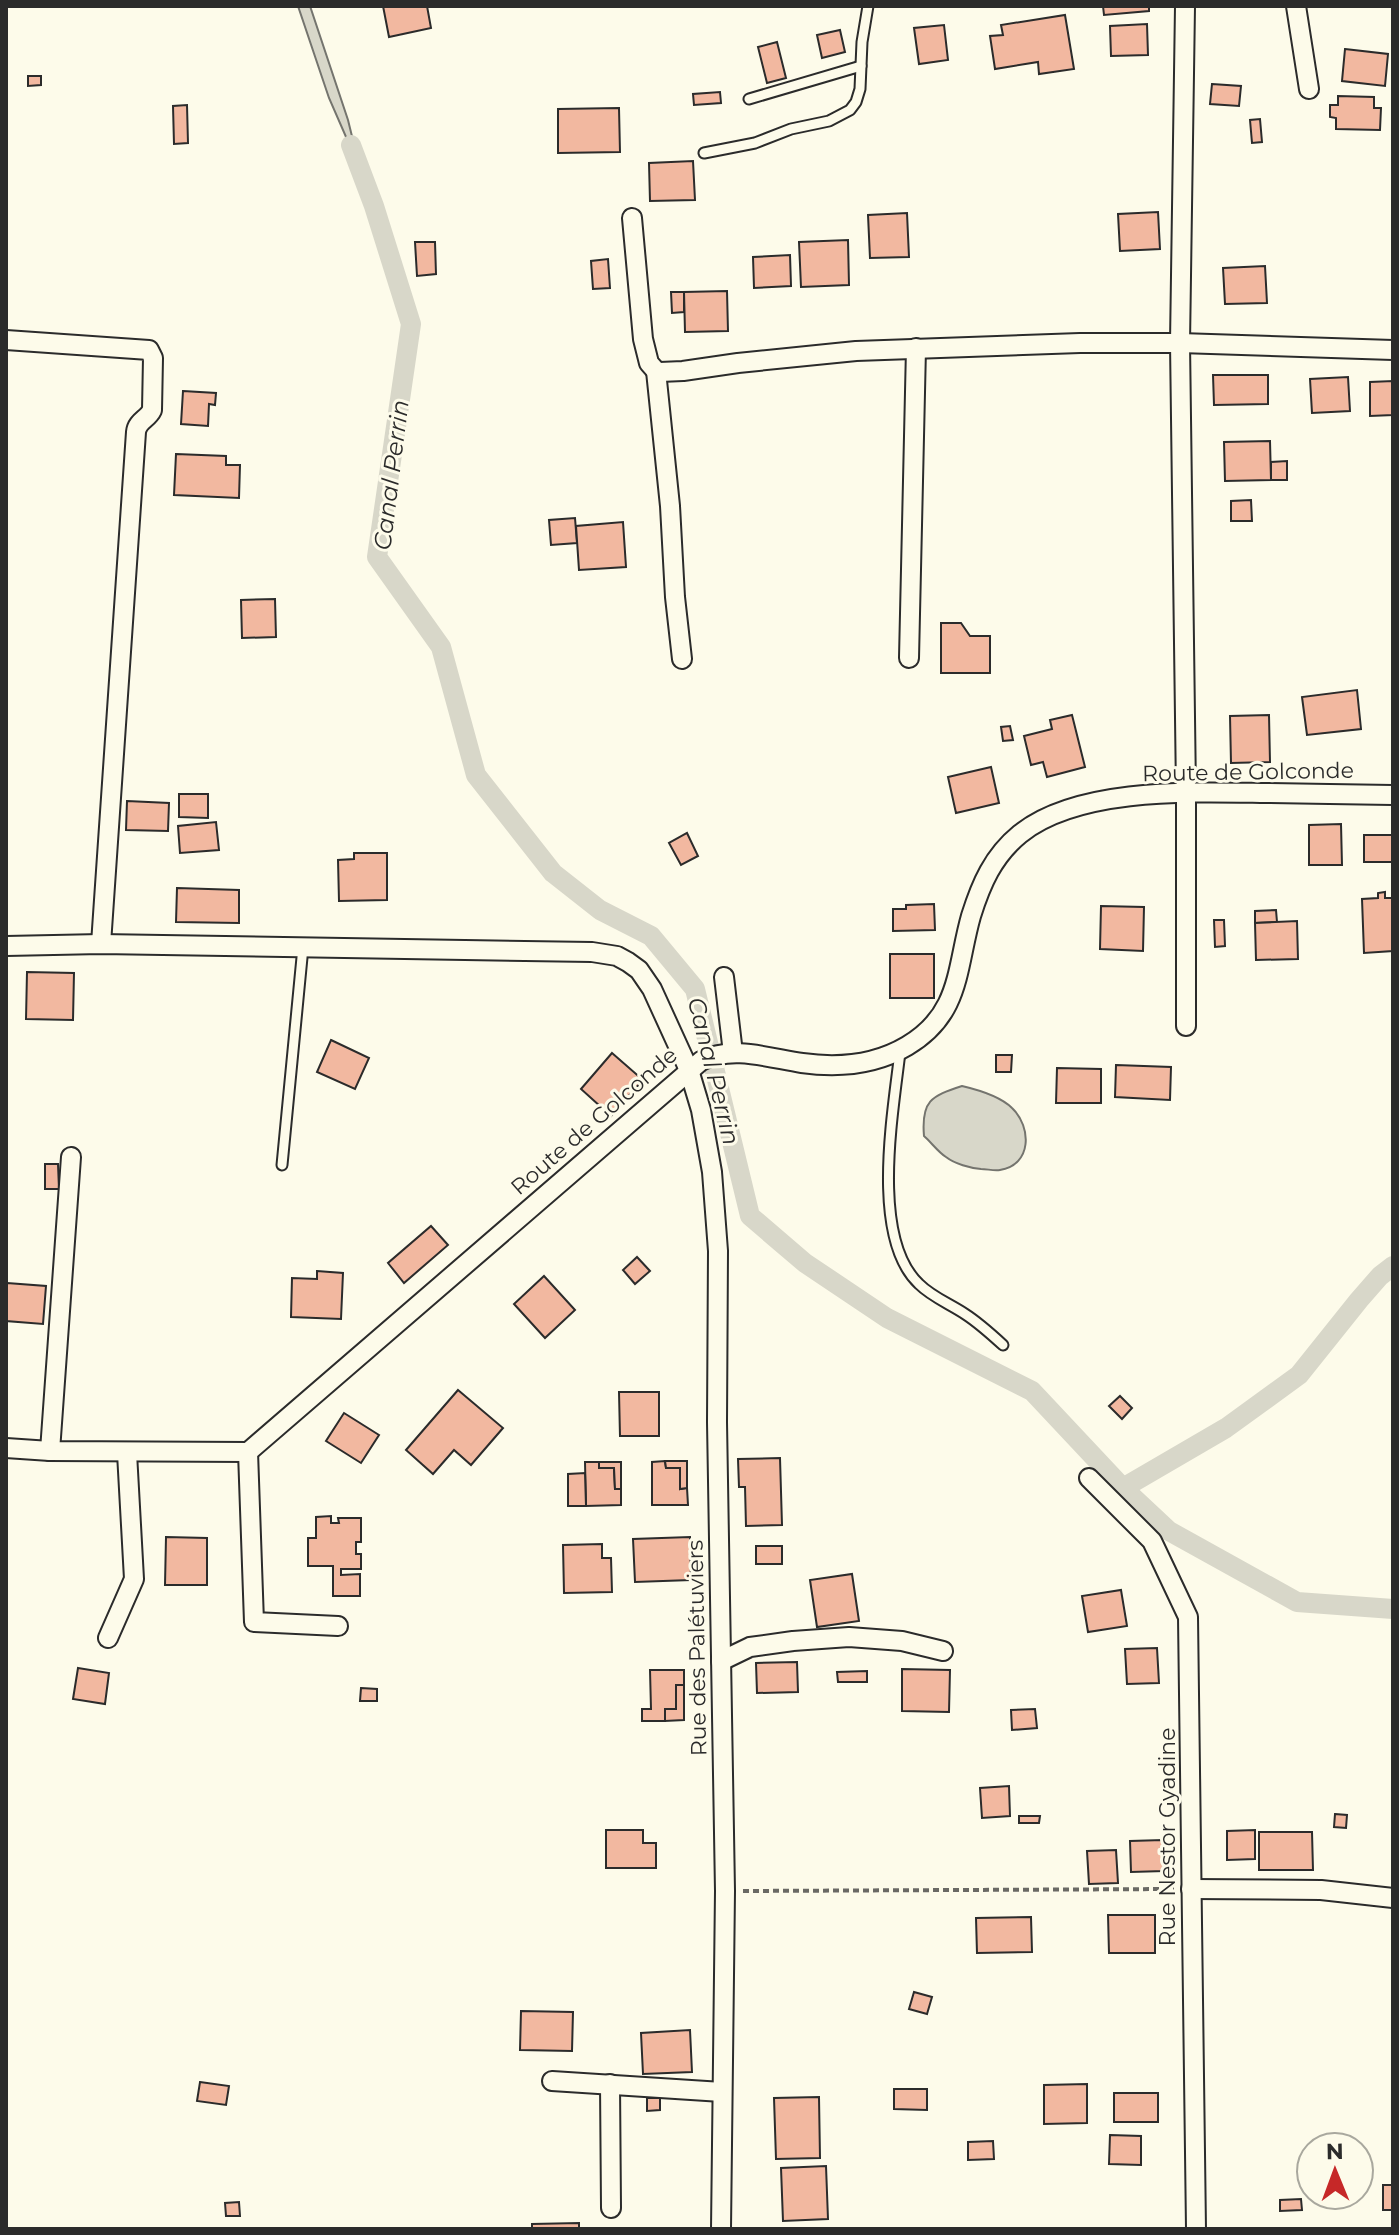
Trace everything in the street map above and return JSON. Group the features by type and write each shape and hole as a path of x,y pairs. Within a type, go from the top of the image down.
{"street":[{"path":"1185,6 1180,343 1186,1026"},
{"path":"1296,6 1309,89"},
{"path":"632,218 643,339 649,363 656,371 682,659"},
{"path":"6,340 149,350 153,358 152,410 138,424 136,432 101,944"},
{"path":"656,371 683,371 856,351 1080,343 1393,350"},
{"path":"909,658 916,348"},
{"name":"Route de Golconde","path":"248,1452 689,1070 709,1057 733,1053 803,1063 859,1064 900,1050 924,1035 948,1005 956,984 970,918 990,866 1021,833 1059,812 1080,806 1186,792 1393,795"},
{"name":"Rue des Palétuviers","path":"6,946 101,944 592,952 617,956 639,970 646,980 689,1070 701,1110 716,1214 725,1891 721,2229"},
{"path":"724,977 733,1053"},
{"path":"50,1451 71,1157"},
{"path":"6,1448 127,1453 248,1452 254,1622 338,1626"},
{"path":"108,1638 134,1579 127,1453"},
{"name":"Rue Nestor Gyadine","path":"1089,1478 1152,1541 1188,1617 1196,2229"},
{"path":"721,1661 750,1647 849,1637 902,1641 943,1651"},
{"path":"1191,1889 1321,1890 1393,1898"},
{"path":"552,2081 722,2092"},
{"path":"610,2084 611,2208"}],"lane":[{"path":"704,153 755,143 791,129 840,117 856,102 860,89 862,42 868,6"},
{"path":"749,99 861,66"},
{"path":"282,1165 303,947"},
{"path":"900,1050 888,1171 892,1225 897,1246 910,1274 919,1284 983,1327 1003,1345"}],"path":[{"path":"725,1891 1191,1889"}],"shaded area":[{"path":"298,6 310,6 348,120 360,169 329,98"},
{"path":"962,1086 995,1097 1019,1116 1026,1144 1018,1161 1011,1167 995,1170 954,1162 924,1136 924,1115 930,1102"}],"building":[{"path":"383,6 427,6 431,28 389,37"},
{"path":"1103,6 1149,6 1149,11 1104,15"},
{"path":"1065,15 1074,69 1039,74 1038,62 995,69 990,36 1003,35 1001,25"},
{"path":"1147,24 1148,55 1111,56 1110,26"},
{"path":"944,25 948,60 919,64 914,28"},
{"path":"840,30 845,52 822,58 817,35"},
{"path":"777,42 786,78 767,83 758,47"},
{"path":"1345,49 1388,54 1385,86 1342,81"},
{"path":"28,76 41,76 41,85 28,86"},
{"path":"1212,84 1241,86 1239,106 1210,104"},
{"path":"720,92 721,103 694,105 693,94"},
{"path":"1338,96 1374,97 1374,108 1381,108 1380,130 1336,129 1336,118 1330,117 1330,105 1338,105"},
{"path":"187,105 188,143 174,144 173,106"},
{"path":"619,108 620,152 558,153 558,109"},
{"path":"1260,119 1262,142 1252,143 1250,120"},
{"path":"693,161 695,200 650,201 649,163"},
{"path":"1158,212 1160,249 1120,251 1118,214"},
{"path":"907,213 909,257 870,258 868,215"},
{"path":"848,240 849,285 801,287 799,242"},
{"path":"415,242 435,242 436,274 417,276"},
{"path":"790,255 791,286 754,288 753,257"},
{"path":"608,259 610,288 593,289 591,261"},
{"path":"1265,266 1267,303 1225,304 1223,268"},
{"path":"727,291 728,331 685,332 684,292"},
{"path":"671,292 684,292 684,312 672,313"},
{"path":"1213,375 1268,375 1268,404 1214,405"},
{"path":"1348,377 1350,411 1312,413 1310,379"},
{"path":"1393,381 1393,415 1370,416 1370,382"},
{"path":"183,391 216,393 215,405 209,404 208,426 181,424"},
{"path":"1270,441 1271,480 1225,481 1224,442"},
{"path":"176,454 226,456 226,465 240,465 239,498 174,495"},
{"path":"1287,461 1287,480 1271,480 1271,462"},
{"path":"1251,500 1252,521 1231,521 1231,501"},
{"path":"575,518 577,543 551,545 549,520"},
{"path":"623,522 626,567 579,570 576,526"},
{"path":"275,599 276,637 242,638 241,600"},
{"path":"941,623 961,623 970,636 990,636 990,673 941,673"},
{"path":"1357,690 1361,729 1307,735 1302,697"},
{"path":"1072,715 1085,767 1047,777 1043,762 1031,765 1024,736 1052,729 1050,720"},
{"path":"1269,715 1270,762 1231,763 1230,716"},
{"path":"1010,726 1013,740 1003,741 1001,727"},
{"path":"991,767 999,803 956,813 948,777"},
{"path":"179,794 208,794 208,818 179,817"},
{"path":"127,801 169,803 168,831 126,830"},
{"path":"216,822 219,850 180,853 178,826"},
{"path":"1341,824 1342,865 1309,865 1309,825"},
{"path":"687,833 698,856 681,865 669,843"},
{"path":"1364,835 1393,835 1393,862 1364,862"},
{"path":"354,853 387,853 387,900 339,901 338,860 354,859"},
{"path":"177,888 239,890 239,923 176,922"},
{"path":"1385,892 1385,898 1393,898 1393,951 1364,953 1362,899 1378,898 1378,893"},
{"path":"934,904 935,930 893,931 893,909"},
{"path":"1101,906 1144,907 1143,951 1100,949"},
{"path":"1276,910 1277,922 1255,923 1255,911"},
{"path":"1214,920 1224,920 1225,946 1215,947"},
{"path":"1297,921 1298,959 1256,960 1255,923"},
{"path":"890,954 934,954 934,998 890,998"},
{"path":"27,972 74,973 73,1020 26,1019"},
{"path":"331,1040 369,1058 355,1089 317,1072"},
{"path":"612,1053 643,1080 611,1116 581,1089"},
{"path":"996,1055 1012,1055 1011,1072 996,1072"},
{"path":"1116,1065 1171,1067 1170,1100 1115,1097"},
{"path":"1057,1068 1101,1069 1101,1103 1056,1103"},
{"path":"45,1164 58,1164 59,1189 45,1189"},
{"path":"431,1226 448,1245 404,1283 388,1263"},
{"path":"637,1257 650,1271 635,1284 623,1270"},
{"path":"317,1271 343,1273 341,1319 291,1317 292,1278 317,1279"},
{"path":"544,1276 575,1310 545,1338 514,1304"},
{"path":"7,1283 46,1286 43,1324 6,1321"},
{"path":"458,1390 503,1428 471,1465 454,1450 433,1474 406,1450"},
{"path":"619,1392 659,1392 659,1436 620,1436"},
{"path":"1120,1396 1132,1408 1122,1419 1109,1406"},
{"path":"344,1413 379,1435 361,1463 326,1441"},
{"path":"780,1458 782,1525 746,1526 745,1487 739,1487 738,1459"},
{"path":"665,1461 666,1468 680,1468 680,1489 687,1488 688,1505 652,1505 652,1462"},
{"path":"665,1461 687,1461 687,1488 680,1489 680,1468 666,1468"},
{"path":"585,1462 599,1462 599,1468 614,1468 615,1489 621,1489 621,1505 586,1506"},
{"path":"599,1462 621,1462 621,1489 615,1489 614,1468 599,1468"},
{"path":"585,1473 586,1506 568,1506 568,1474"},
{"path":"331,1516 331,1523 339,1523 338,1518 361,1518 361,1542 356,1542 356,1554 361,1554 361,1569 341,1569 341,1575 360,1574 360,1596 333,1596 333,1566 308,1566 308,1538 316,1538 316,1517"},
{"path":"166,1537 207,1538 207,1585 165,1585"},
{"path":"690,1537 691,1580 635,1582 633,1539"},
{"path":"602,1544 602,1558 611,1558 612,1592 564,1593 563,1545"},
{"path":"756,1546 782,1546 782,1564 756,1564"},
{"path":"852,1574 859,1621 817,1627 810,1580"},
{"path":"1121,1590 1127,1626 1088,1632 1082,1596"},
{"path":"1157,1648 1159,1683 1127,1684 1125,1649"},
{"path":"797,1662 798,1692 757,1693 756,1663"},
{"path":"78,1668 109,1673 105,1704 73,1699"},
{"path":"902,1669 950,1670 949,1712 902,1711"},
{"path":"650,1670 684,1670 684,1685 676,1685 676,1709 665,1709 665,1721 642,1721 642,1709 651,1709"},
{"path":"867,1671 867,1682 838,1682 837,1672"},
{"path":"676,1685 684,1685 684,1720 665,1721 665,1709 676,1709"},
{"path":"361,1688 377,1689 377,1701 360,1701"},
{"path":"1035,1709 1037,1728 1012,1730 1011,1710"},
{"path":"1009,1786 1010,1816 982,1818 980,1788"},
{"path":"1335,1814 1347,1815 1346,1828 1334,1827"},
{"path":"1019,1816 1040,1816 1039,1823 1019,1823"},
{"path":"606,1830 643,1830 643,1843 656,1843 656,1868 606,1868"},
{"path":"1255,1830 1255,1859 1227,1860 1227,1831"},
{"path":"1259,1832 1312,1832 1313,1870 1259,1870"},
{"path":"1163,1840 1164,1871 1131,1872 1130,1841"},
{"path":"1116,1850 1118,1883 1089,1884 1087,1851"},
{"path":"1108,1915 1155,1915 1155,1953 1109,1953"},
{"path":"1031,1917 1032,1952 977,1953 976,1918"},
{"path":"914,1992 932,1997 927,2014 909,2009"},
{"path":"521,2011 573,2012 572,2051 520,2050"},
{"path":"690,2030 692,2072 643,2074 641,2033"},
{"path":"200,2082 229,2086 226,2105 197,2101"},
{"path":"1087,2084 1087,2123 1044,2124 1044,2085"},
{"path":"894,2089 927,2089 927,2110 894,2109"},
{"path":"1114,2093 1158,2093 1158,2122 1114,2122"},
{"path":"819,2097 820,2158 776,2159 774,2098"},
{"path":"647,2098 660,2098 660,2110 647,2111"},
{"path":"1110,2135 1141,2136 1141,2165 1109,2164"},
{"path":"993,2141 994,2159 968,2160 968,2142"},
{"path":"826,2166 828,2219 783,2221 781,2168"},
{"path":"1383,2185 1393,2185 1393,2210 1383,2210"},
{"path":"1295,2199 1295,2210 1280,2211 1280,2200"},
{"path":"239,2202 240,2216 226,2216 225,2203"},
{"path":"579,2223 579,2229 532,2229 532,2224"}],"waterway":[{"name":"Canal Perrin","path":"351,145 374,206 411,324 377,557 441,647 476,775 553,873 600,910 651,936 695,989 750,1216 805,1263 887,1318 1032,1391 1123,1488 1169,1531 1297,1602 1393,1609"},
{"path":"1123,1488 1226,1428 1299,1375 1359,1300 1393,1266"}]}
